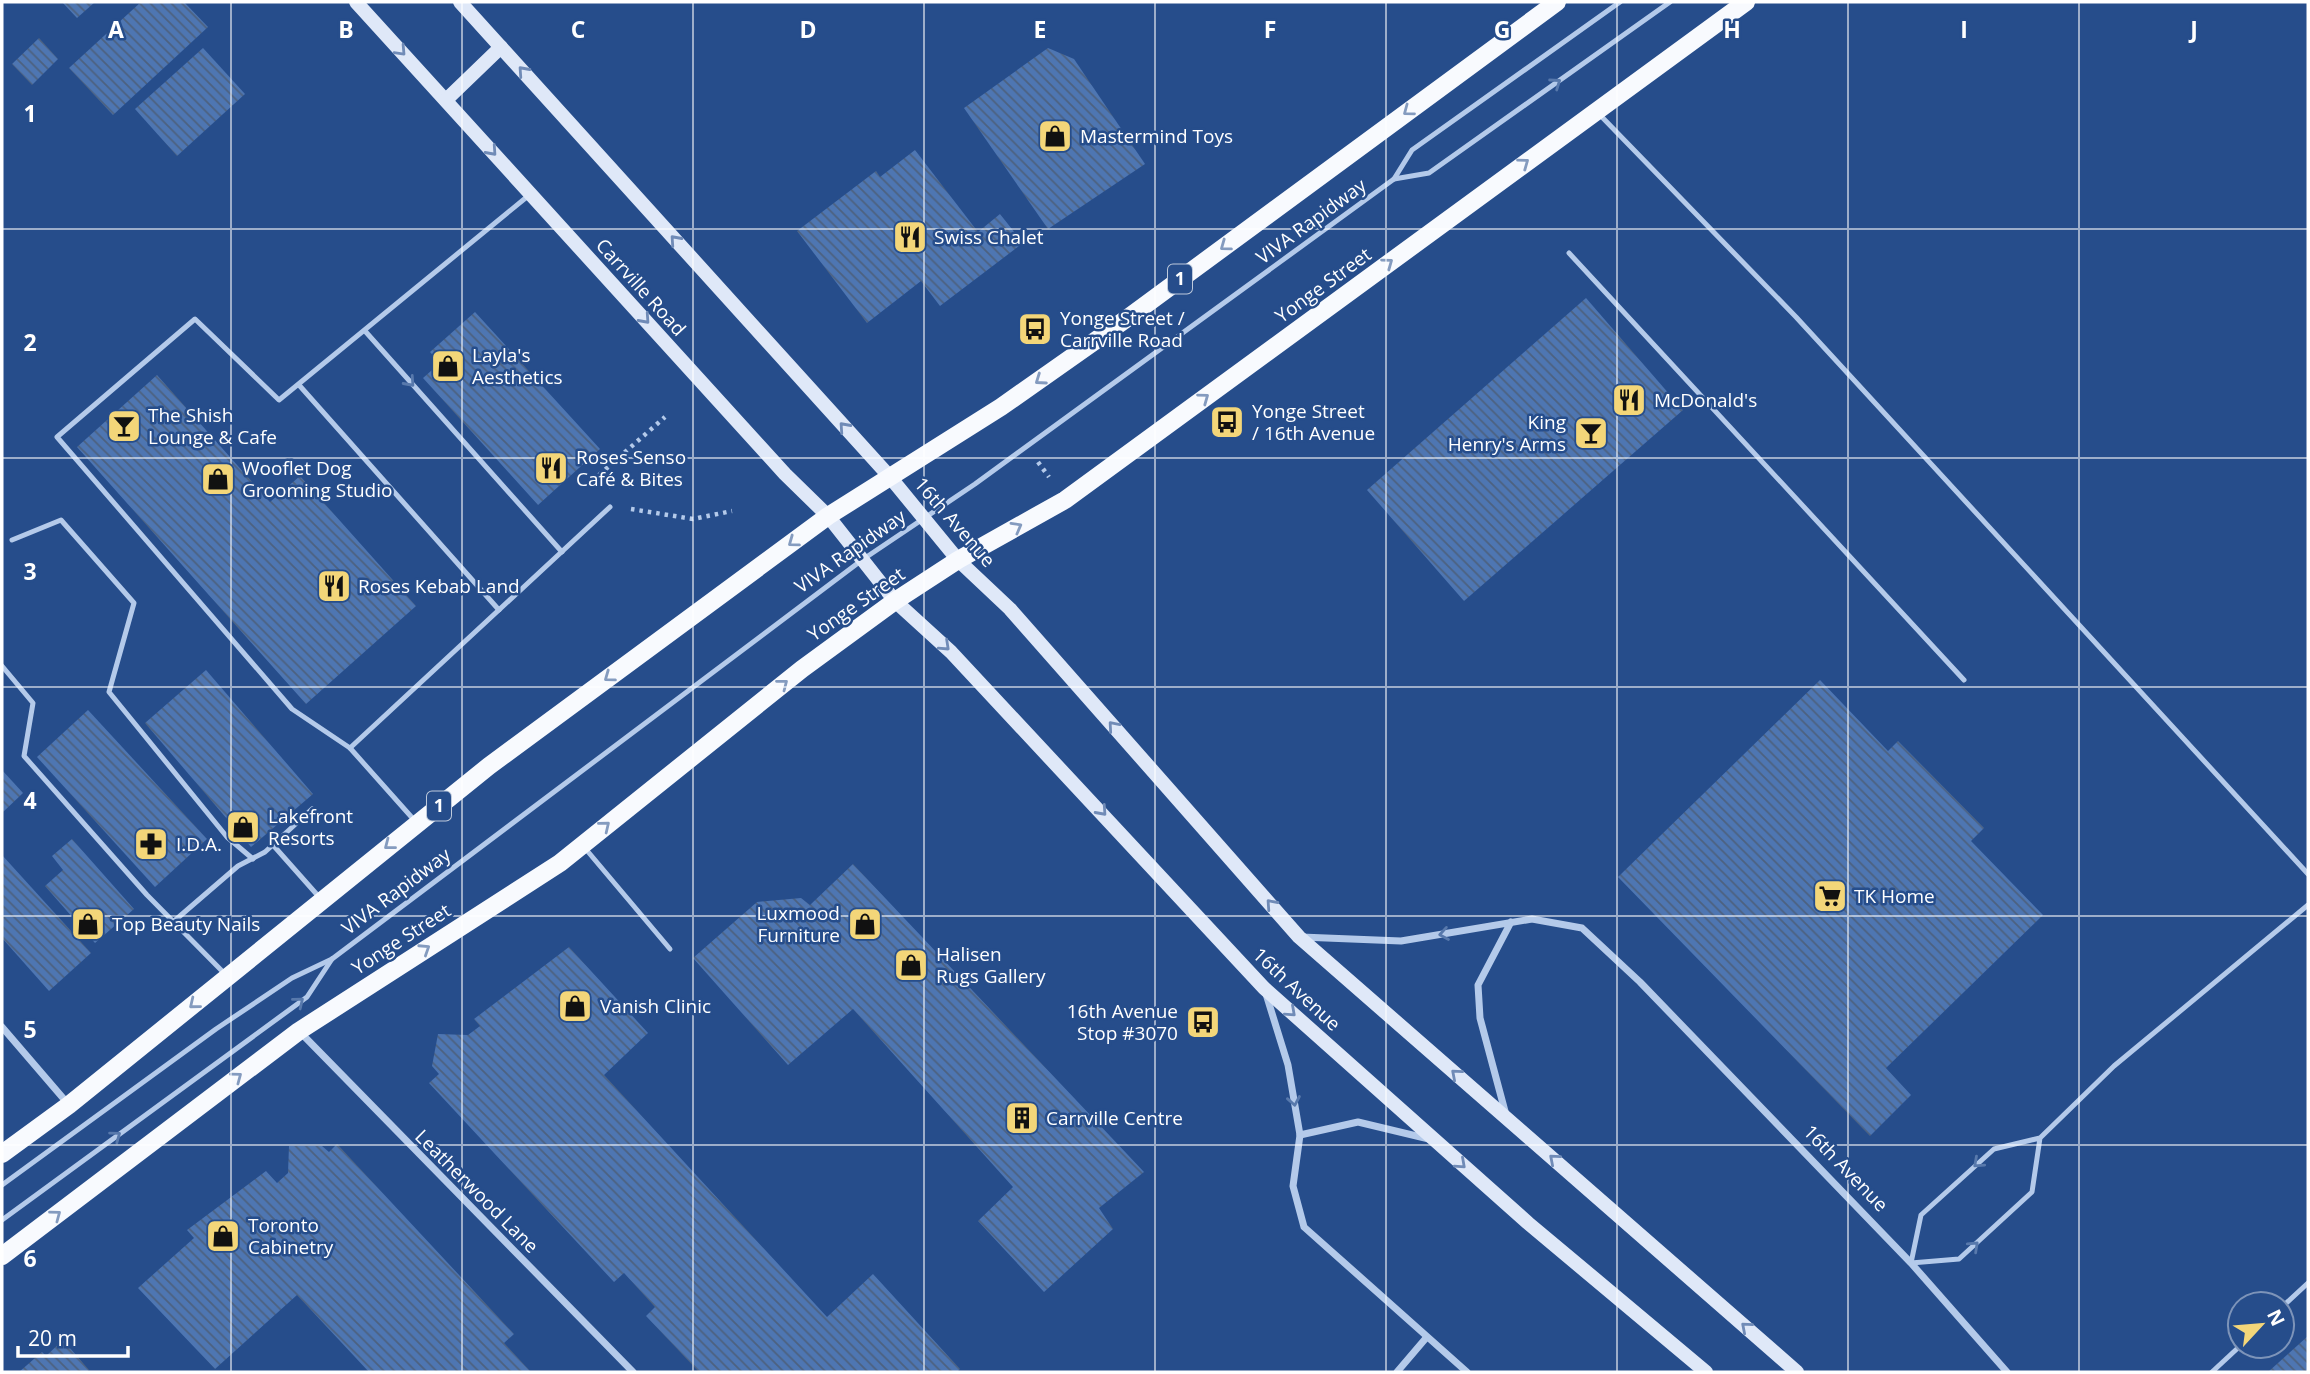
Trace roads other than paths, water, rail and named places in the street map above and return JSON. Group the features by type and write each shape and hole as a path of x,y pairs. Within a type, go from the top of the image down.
{"main road":[{"name":"Carrville Road","path":"356,2 776,464 828,516 895,601"},
{"path":"460,2 890,477"},
{"name":"1","path":"2,1154 69,1105 489,765 828,516 1001,407 1129,317 1557,2"},
{"name":"Yonge Street","path":"2,1256 299,1031 559,863 802,669 895,601 958,560 1065,500 1746,2"},
{"path":"446,100 501,47"},
{"name":"16th Avenue","path":"890,477 958,560 1010,609 1299,937 1797,1372"},
{"name":"16th Avenue","path":"895,601 951,652 1264,988 1528,1223 1706,1372"}],"street":[{"name":"16th Avenue","path":"1299,937 1401,941 1532,919 1582,928 1640,982 1911,1263 2007,1372"},
{"path":"1508,1119 1480,1018 1478,985 1511,922"},
{"path":"1264,988 1287,1065 1300,1135 1293,1186 1304,1227 1467,1372"},
{"path":"2,1027 69,1105"},
{"name":"Leatherwood Lane","path":"299,1031 633,1372"},
{"path":"1300,1135 1358,1122 1435,1140"},
{"path":"1397,1372 1426,1338"}],"lane":[{"name":"VIVA Rapidway","path":"2,1185 227,1022 292,978 332,959 862,560 924,519 1394,179 1412,150 1620,2"},
{"name":"VIVA Rapidway","path":"1394,179 1429,173 1670,2"},
{"path":"1596,111 1796,317 2308,874"},
{"path":"417,823 350,748 292,709 57,437 195,319 279,400 531,194"},
{"path":"1569,253 1964,680"},
{"path":"365,331 562,552"},
{"path":"299,385 499,610"},
{"path":"350,748 610,507"},
{"path":"12,540 61,520 134,603 109,692 227,837 253,859"},
{"path":"2,666 33,703 24,756 173,922 227,977"},
{"path":"173,922 238,866 274,845 312,809"},
{"path":"274,845 321,900"},
{"path":"582,845 670,949"},
{"path":"2040,1138 2032,1192 1959,1259 1911,1263 1921,1215 1994,1149 2040,1138 2114,1066 2308,905"},
{"name":"VIVA Rapidway","path":"2,1220 307,997 332,959"},
{"path":"2212,1372 2226,1359"}],"place":[{"name":"Mastermind Toys","path":"1055,136"},
{"name":"Swiss Chalet","path":"910,237"},
{"name":"Yonge Street / Carrville Road","path":"1035,329"},
{"name":"Layla's Aesthetics","path":"448,366"},
{"name":"McDonald's","path":"1629,400"},
{"name":"Yonge Street / 16th Avenue","path":"1227,422"},
{"name":"The Shish Lounge & Cafe","path":"124,426"},
{"name":"King Henry's Arms","path":"1591,433"},
{"name":"Roses Senso Café & Bites","path":"551,468"},
{"name":"Wooflet Dog Grooming Studio","path":"218,479"},
{"name":"Roses Kebab Land","path":"334,586"},
{"name":"Lakefront Resorts","path":"243,827"},
{"name":"I.D.A.","path":"151,844"},
{"name":"TK Home","path":"1830,896"},
{"name":"Top Beauty Nails","path":"88,924"},
{"name":"Luxmood Furniture","path":"865,924"},
{"name":"Halisen Rugs Gallery","path":"911,965"},
{"name":"Vanish Clinic","path":"575,1006"},
{"name":"16th Avenue Stop #3070","path":"1203,1022"},
{"name":"Carrville Centre","path":"1022,1118"},
{"name":"Toronto Cabinetry","path":"223,1236"}]}
